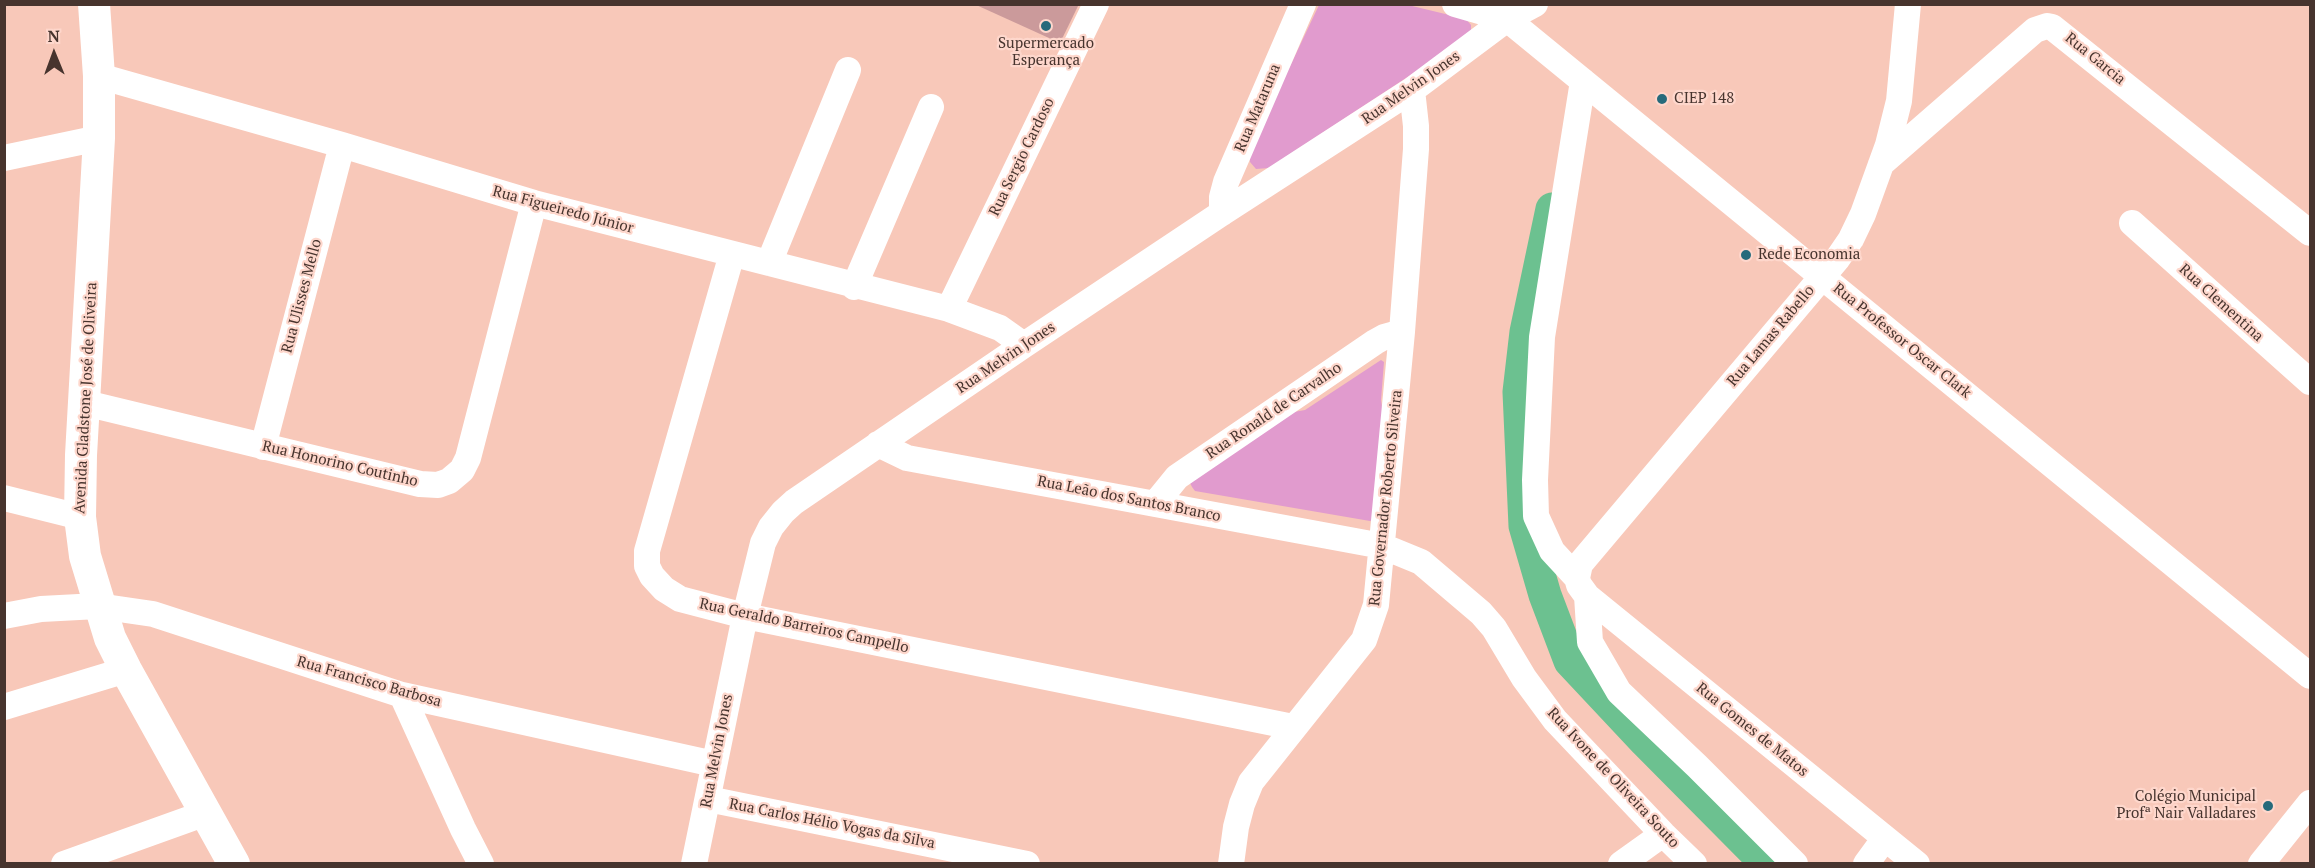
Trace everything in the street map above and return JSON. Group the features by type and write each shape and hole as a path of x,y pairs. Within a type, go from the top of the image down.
{"main road":[{"name":"Avenida Gladstone José de Oliveira","path":"94,4 99,76 99,138 81,455 80,517 85,556 98,606 110,638 234,864"}],"street":[{"name":"Rua Sergio Cardoso","path":"949,309 1096,4"},
{"name":"Rua Mataruna","path":"1222,213 1222,197 1226,182 1303,4"},
{"name":"Rua Professor Oscar Clark","path":"1455,4 1507,19 2310,676"},
{"name":"Rua Melvin Jones","path":"694,864 745,616 763,543 771,527 794,502 1222,213 1412,90 1507,19 1535,4"},
{"name":"Rua Lamas Rabello","path":"1582,587 1580,564 1821,275 1838,258 1851,239 1863,214 1881,164 1899,101 1908,4"},
{"name":"Rua Garcia","path":"1881,164 2035,30 2046,26 2052,27 2310,233"},
{"path":"769,263 848,70"},
{"name":"Rua Figueiredo Júnior","path":"99,76 342,145 534,203 949,309 1000,328 1024,345"},
{"name":"Rua Gomes de Matos","path":"1583,81 1542,337 1535,480 1536,516 1552,551 1582,587 1917,864"},
{"name":"Rua Governador Roberto Silveira","path":"1231,864 1236,827 1251,783 1364,640 1376,605 1402,332 1416,149 1412,90"},
{"path":"854,286 931,107"},
{"path":"4,158 99,138"},
{"name":"Rua Ulisses Mello","path":"263,447 342,145"},
{"name":"Rua Honorino Coutinho","path":"85,403 420,484 438,485 449,482 457,476 468,458 534,203"},
{"name":"Rua Clementina","path":"2132,223 2310,382"},
{"name":"Rua Geraldo Barreiros Campello","path":"732,254 647,551 647,566 664,590 680,599 745,616 1293,727"},
{"name":"Rua Ronald de Carvalho","path":"1155,504 1177,477 1375,342 1402,332"},
{"name":"Rua Leão dos Santos Branco","path":"878,444 907,458 1382,546"},
{"path":"4,498 80,517"},
{"name":"Rua Ivone de Oliveira Souto","path":"1382,546 1421,562 1481,613 1494,628 1524,678 1555,720 1694,864"},
{"path":"1582,587 1590,642 1619,692 1795,864"},
{"name":"Rua Francisco Barbosa","path":"4,616 41,609 98,606 153,614 402,695 714,764"},
{"path":"4,707 126,670"},
{"path":"402,695 481,864"},
{"name":"Rua Carlos Hélio Vogas da Silva","path":"708,799 1027,864"},
{"path":"2261,864 2310,803"},
{"path":"64,864 206,813"},
{"path":"1621,864 1663,834"},
{"path":"1866,864 1886,838"}],"shaded area":[{"path":"1319,5 1408,5 1466,19 1471,25 1471,32 1470,36 1269,168 1256,169 1250,162 1249,153"},
{"path":"1381,360 1384,362 1381,400 1383,414 1375,519 1370,521 1195,491 1192,487 1190,483 1288,413 1305,410"}],"building":[{"name":"Supermercado Esperança","path":"974,4 1079,4 1060,43"}],"waterway":[{"path":"1552,209 1526,332 1519,392 1525,526 1545,595 1570,661 1645,741 1767,864"}],"place":[{"name":"Supermercado Esperança","path":"1046,26"},
{"name":"CIEP 148","path":"1662,99"},
{"name":"Rede Economia","path":"1746,255"},
{"name":"Colégio Municipal Profª Nair Valladares","path":"2268,806"}]}
